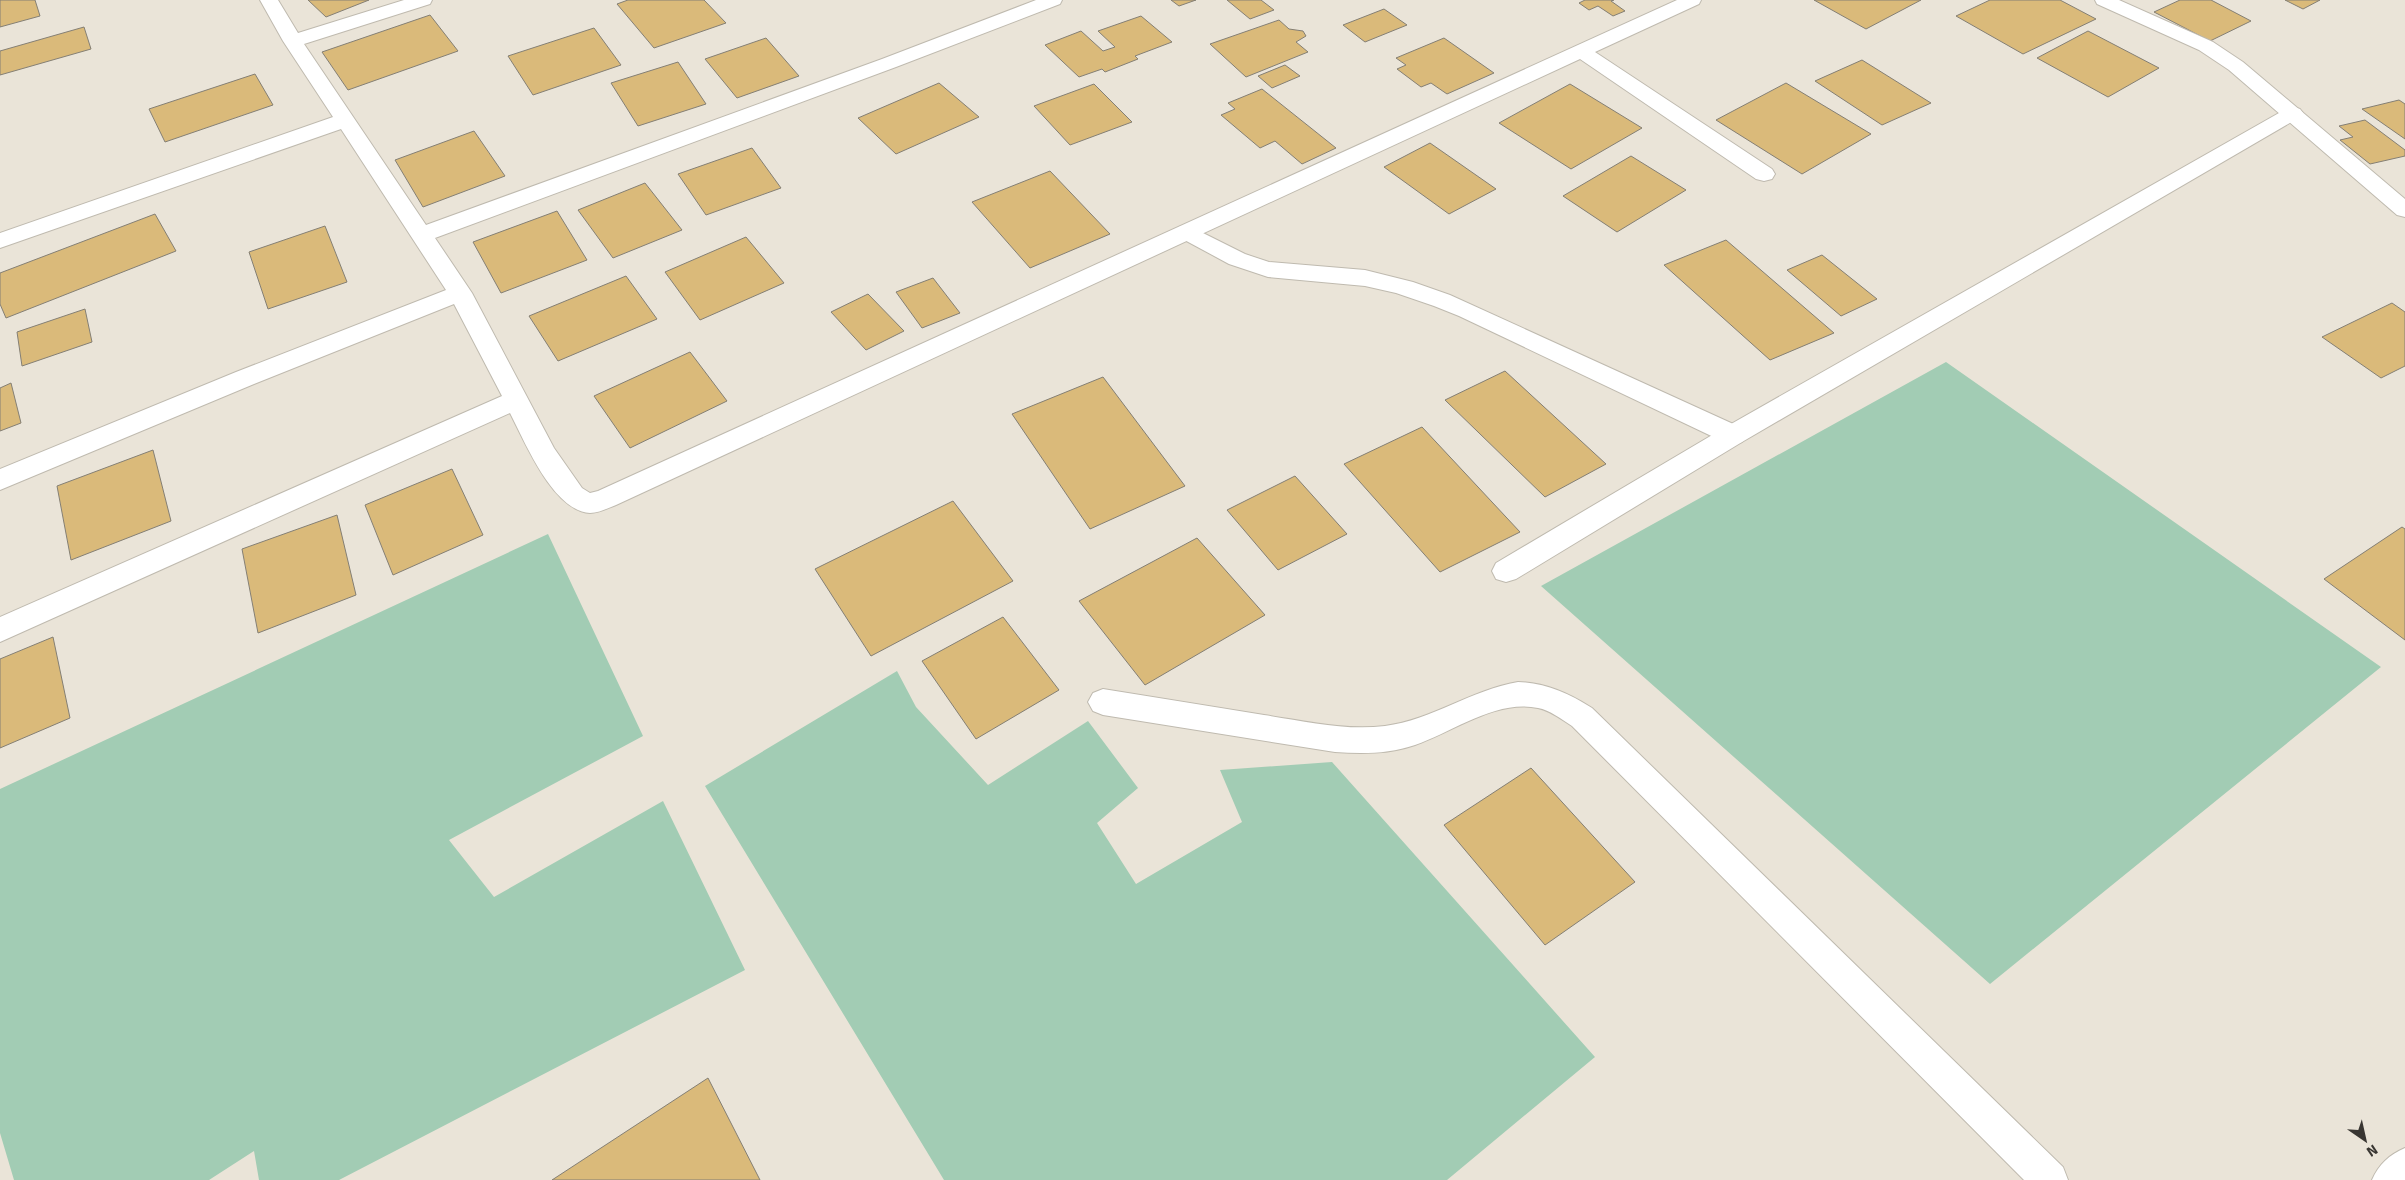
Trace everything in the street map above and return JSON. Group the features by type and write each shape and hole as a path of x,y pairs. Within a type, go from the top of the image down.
{"street":[{"path":"269,0 460,293 544,454 573,495 584,502 593,503 1692,0"},
{"path":"294,41 423,0"},
{"path":"422,235 880,67 1053,0"},
{"path":"2104,0 2206,46 2258,82 2405,210"},
{"path":"1581,51 1764,174"},
{"path":"1506,571 1733,435 2293,113"},
{"path":"0,241 346,120"},
{"path":"1187,232 1233,258 1257,267 1283,273 1364,278 1400,286 1435,298 1467,310 1733,435"},
{"path":"0,480 245,378 460,293"},
{"path":"0,630 516,400"},
{"path":"1103,702 1363,741 1390,739 1416,732 1505,695 1525,692 1546,696 1565,704 1589,724 2050,1180"},
{"path":"2390,1180 2405,1166"}],"green space":[{"path":"1946,362 2381,667 1990,984 1541,586"},
{"path":"548,534 643,736 449,840 494,897 663,801 745,970 339,1180 259,1180 254,1151 209,1180 14,1180 0,1133 0,789"},
{"path":"897,671 916,707 988,785 1088,721 1138,788 1097,823 1136,884 1242,822 1220,770 1332,762 1595,1057 1447,1180 944,1180 705,786"}],"building":[{"path":"0,0 35,0 40,16 0,27"},
{"path":"308,0 369,0 326,17"},
{"path":"628,0 704,0 726,23 654,48 617,4"},
{"path":"1171,0 1196,0 1179,6"},
{"path":"1227,0 1261,0 1274,10 1250,19"},
{"path":"1585,0 1614,0 1611,1 1625,11 1613,16 1598,6 1589,10 1579,3"},
{"path":"1814,0 1921,0 1866,29"},
{"path":"1990,0 2060,0 2096,19 2023,54 1956,16"},
{"path":"2180,0 2211,0 2251,21 2210,41 2154,12"},
{"path":"2285,0 2320,0 2303,9"},
{"path":"1384,9 1407,25 1365,42 1343,25"},
{"path":"430,15 458,51 348,90 322,52"},
{"path":"1141,16 1172,42 1135,56 1138,59 1105,72 1102,69 1079,77 1045,45 1081,31 1103,51 1115,47 1098,31"},
{"path":"1279,20 1289,29 1303,31 1306,36 1296,42 1308,52 1246,77 1210,44"},
{"path":"84,27 91,49 0,75 0,51"},
{"path":"594,28 621,65 533,95 508,56"},
{"path":"2088,31 2159,68 2108,97 2037,58"},
{"path":"766,38 799,76 737,98 705,59"},
{"path":"1444,38 1494,73 1447,94 1431,83 1421,87 1397,69 1406,65 1396,58"},
{"path":"1862,60 1931,103 1882,125 1815,81"},
{"path":"678,62 706,104 638,126 611,83"},
{"path":"1285,65 1300,76 1272,88 1258,76"},
{"path":"255,74 273,105 165,142 149,109"},
{"path":"939,83 979,117 896,154 858,118"},
{"path":"1786,83 1871,134 1802,174 1716,120"},
{"path":"1094,84 1132,122 1070,145 1034,106"},
{"path":"1570,84 1642,128 1571,169 1499,123"},
{"path":"1262,89 1336,148 1302,164 1275,141 1260,148 1221,115 1235,109 1228,103"},
{"path":"2399,100 2405,104 2405,139 2362,109"},
{"path":"2365,120 2405,150 2405,156 2370,164 2340,140 2353,137 2339,126"},
{"path":"474,131 505,176 423,207 395,160"},
{"path":"1430,143 1496,189 1449,214 1384,167"},
{"path":"752,148 781,188 706,215 678,174"},
{"path":"1631,156 1686,190 1617,232 1563,196"},
{"path":"1050,171 1110,234 1030,268 972,202"},
{"path":"645,183 682,230 613,258 578,210"},
{"path":"557,211 587,260 501,293 473,242"},
{"path":"155,214 176,251 6,318 0,304 0,273"},
{"path":"325,226 347,282 268,309 249,252"},
{"path":"746,237 784,283 700,320 665,272"},
{"path":"1726,240 1834,333 1770,360 1664,265"},
{"path":"1822,255 1877,299 1841,316 1787,270"},
{"path":"626,276 657,319 558,361 529,316"},
{"path":"933,278 960,313 922,328 896,292"},
{"path":"868,294 904,331 866,350 831,312"},
{"path":"2392,303 2405,312 2405,366 2381,378 2322,337"},
{"path":"85,309 92,342 22,366 17,332"},
{"path":"690,352 727,401 630,448 594,396"},
{"path":"1505,371 1606,464 1545,497 1445,400"},
{"path":"1103,377 1185,486 1090,529 1012,414"},
{"path":"11,383 21,423 0,431 0,388"},
{"path":"1422,427 1520,532 1440,572 1344,464"},
{"path":"153,450 171,521 71,560 57,486"},
{"path":"452,469 483,535 393,575 365,505"},
{"path":"1295,476 1347,534 1278,570 1227,510"},
{"path":"953,501 1013,581 871,656 815,569"},
{"path":"337,515 356,595 258,633 242,549"},
{"path":"2402,527 2405,529 2405,640 2324,579"},
{"path":"1197,538 1265,615 1145,685 1079,601"},
{"path":"1003,617 1059,690 976,739 922,661"},
{"path":"53,637 70,718 0,748 0,659"},
{"path":"1531,768 1635,882 1545,945 1444,825"},
{"path":"708,1078 760,1180 552,1180"}]}
